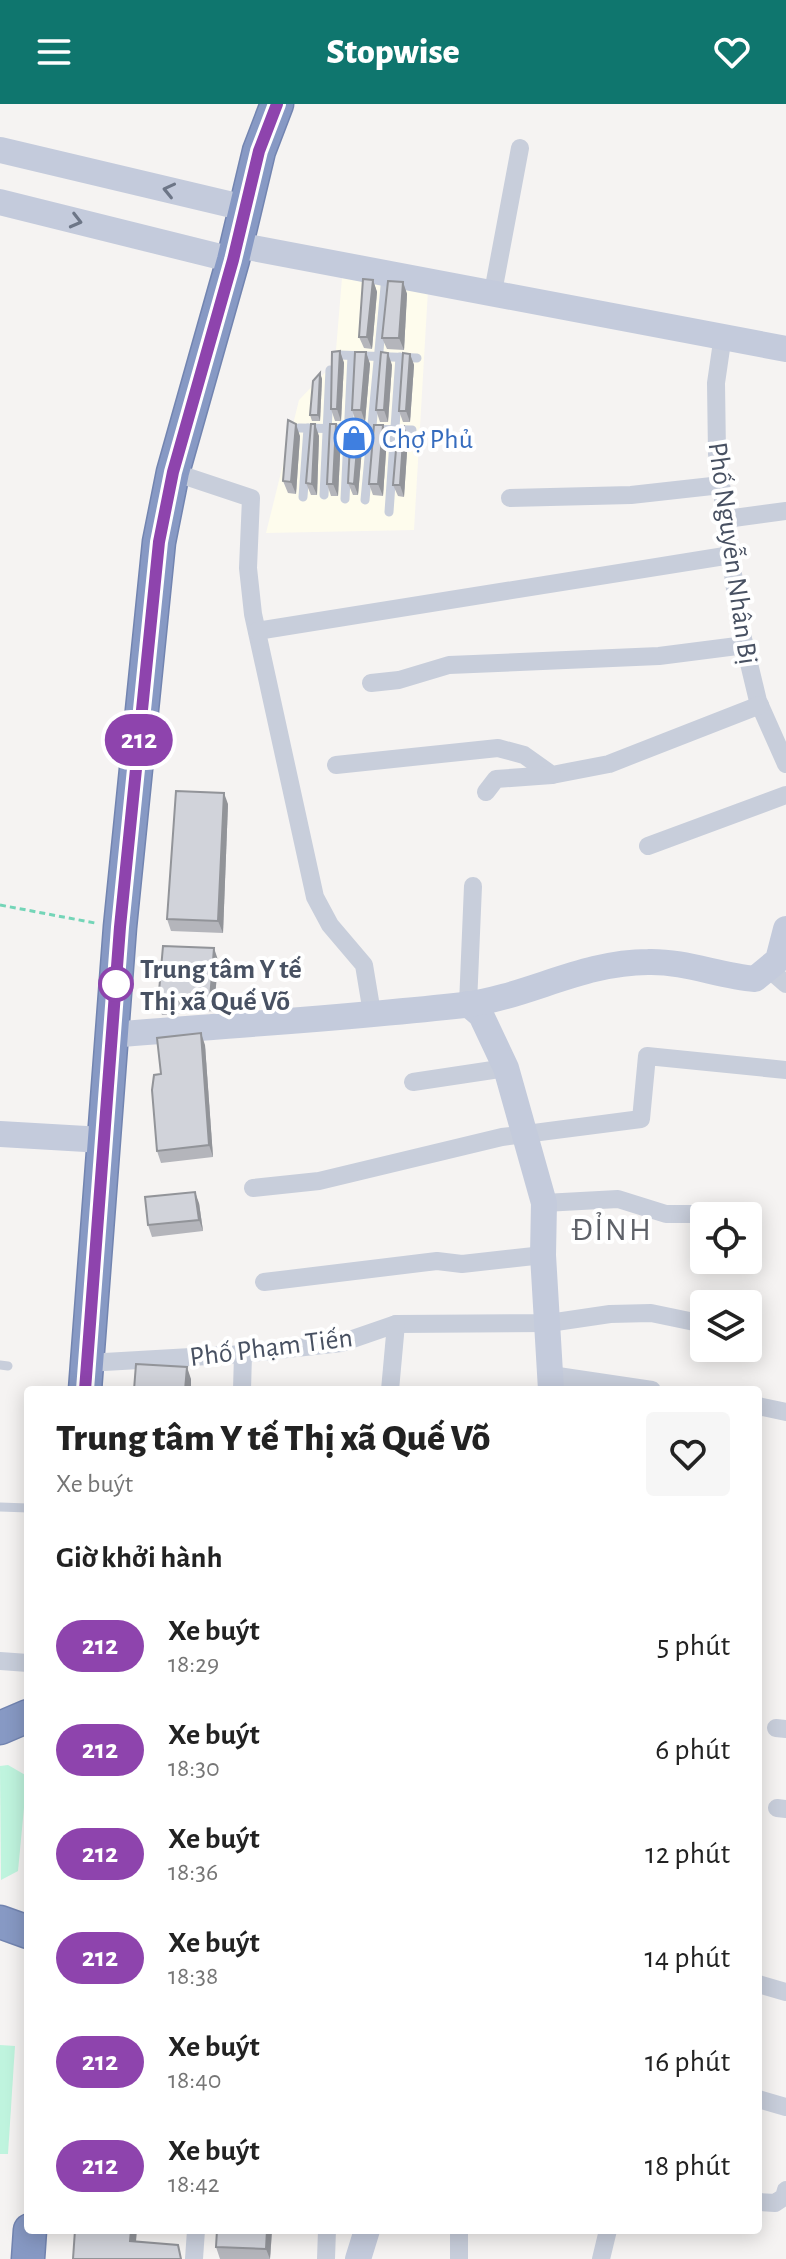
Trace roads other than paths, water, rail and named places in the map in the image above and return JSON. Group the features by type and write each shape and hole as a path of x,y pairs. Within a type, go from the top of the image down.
{"highway":[{"path":"86,1377 120,927 149,625 173,472 235,252 259,151 277,104"},
{"path":"0,1728 24,1718"},
{"path":"28,2259 30,2234"}],"street":[{"path":"493,292 520,148"},
{"path":"0,150 245,208"},
{"path":"0,202 235,252 386,272 786,349"},
{"name":"Phố Nguyễn Nhân Bị","path":"723,335 716,383 717,454 731,555 745,645 760,705 786,764"},
{"path":"173,472 251,498 248,568 257,631 315,897 330,925 364,965 372,1013"},
{"path":"510,498 631,495 721,485"},
{"path":"726,519 786,511"},
{"path":"257,631 731,555"},
{"path":"371,683 399,680 449,665 659,656 745,645"},
{"path":"486,792 496,779 552,775 609,764 760,705"},
{"path":"336,765 498,748 524,755 552,775"},
{"path":"648,846 786,795"},
{"path":"468,1004 473,886"},
{"path":"112,1035 468,1004 614,965 648,962 704,967 732,977 778,977 778,960 786,929"},
{"path":"468,1004 481,1015 506,1068 544,1203 543,1255 551,1382 602,1386"},
{"path":"253,1188 319,1181 524,1134 641,1119 647,1056 786,1070"},
{"path":"413,1082 506,1068"},
{"path":"0,1134 103,1140"},
{"path":"544,1203 618,1199 666,1214 690,1214"},
{"path":"264,1282 437,1261 462,1264 543,1255"},
{"name":"Phố Phạm Tiến","path":"86,1377 341,1343 396,1324 549,1323 610,1314 651,1313 690,1321"},
{"path":"390,1386 396,1324"},
{"path":"242,1386 243,1354"},
{"path":"762,1407 786,1412"},
{"path":"0,1661 24,1663"},
{"path":"762,1985 786,1992"},
{"path":"762,2100 786,2107"},
{"path":"762,2202 775,2203 784,2197 786,2190"},
{"path":"194,2259 196,2234"},
{"path":"326,2259 327,2234"},
{"path":"358,2259 366,2234"},
{"path":"459,2234 459,2259"},
{"path":"601,2259 607,2234"}],"lane":[{"path":"365,500 386,272"},
{"path":"340,355 417,358"},
{"path":"345,499 352,356"},
{"path":"389,512 400,357"},
{"path":"324,495 330,370"},
{"path":"303,497 303,428 412,430"},
{"path":"0,1507 24,1508"}],"place":[{"name":"Chợ Phủ","path":"354,438"},
{"name":"Trung tâm Y tế Thị xã Quế Võ","path":"116,984"}],"district":[{"name":"ĐỈNH","path":"612,1229"}]}
